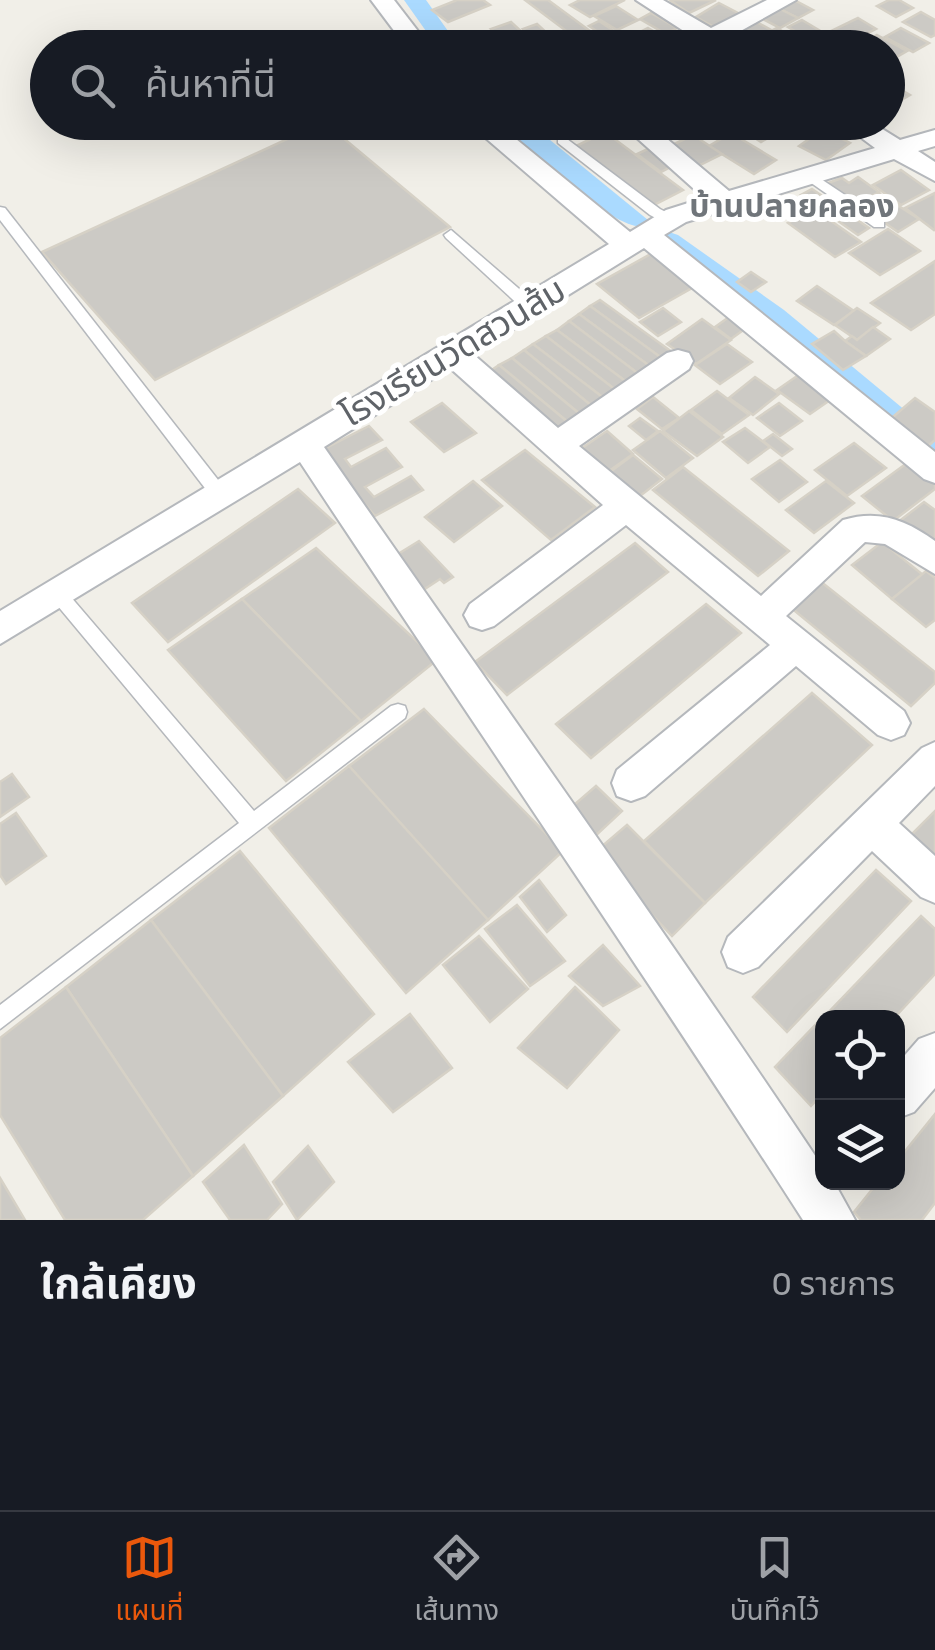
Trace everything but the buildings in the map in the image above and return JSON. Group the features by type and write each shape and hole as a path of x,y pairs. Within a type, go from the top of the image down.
{"street":[{"path":"382,0 406,30"},
{"path":"647,0 699,30"},
{"path":"739,30 785,0"},
{"path":"507,140 648,233 935,470"},
{"path":"652,140 724,202"},
{"path":"896,140 920,150 935,174"},
{"name":"โรงเรียนวัดสวนส้ม","path":"0,629 648,233 724,202 920,150"},
{"path":"451,352 626,506 891,723"},
{"path":"557,445 678,361"},
{"path":"304,443 527,772 646,938 831,1220"},
{"path":"482,614 626,506"},
{"path":"761,617 855,530 873,525 889,528 935,560"},
{"path":"631,783 795,645"},
{"path":"743,952 935,760"},
{"path":"871,824 935,883"},
{"path":"905,1088 935,1054"}],"lane":[{"path":"562,140 654,212 648,233"},
{"path":"812,177 880,224"},
{"path":"0,212 220,495"},
{"path":"451,236 528,306"},
{"path":"58,594 253,825"},
{"path":"0,1018 398,712"}],"waterway":[{"path":"415,0 436,30"},
{"path":"534,140 610,205 635,220"},
{"path":"669,241 774,317 935,452"}],"district":[{"name":"บ้านปลายคลอง","path":"792,206"}]}
